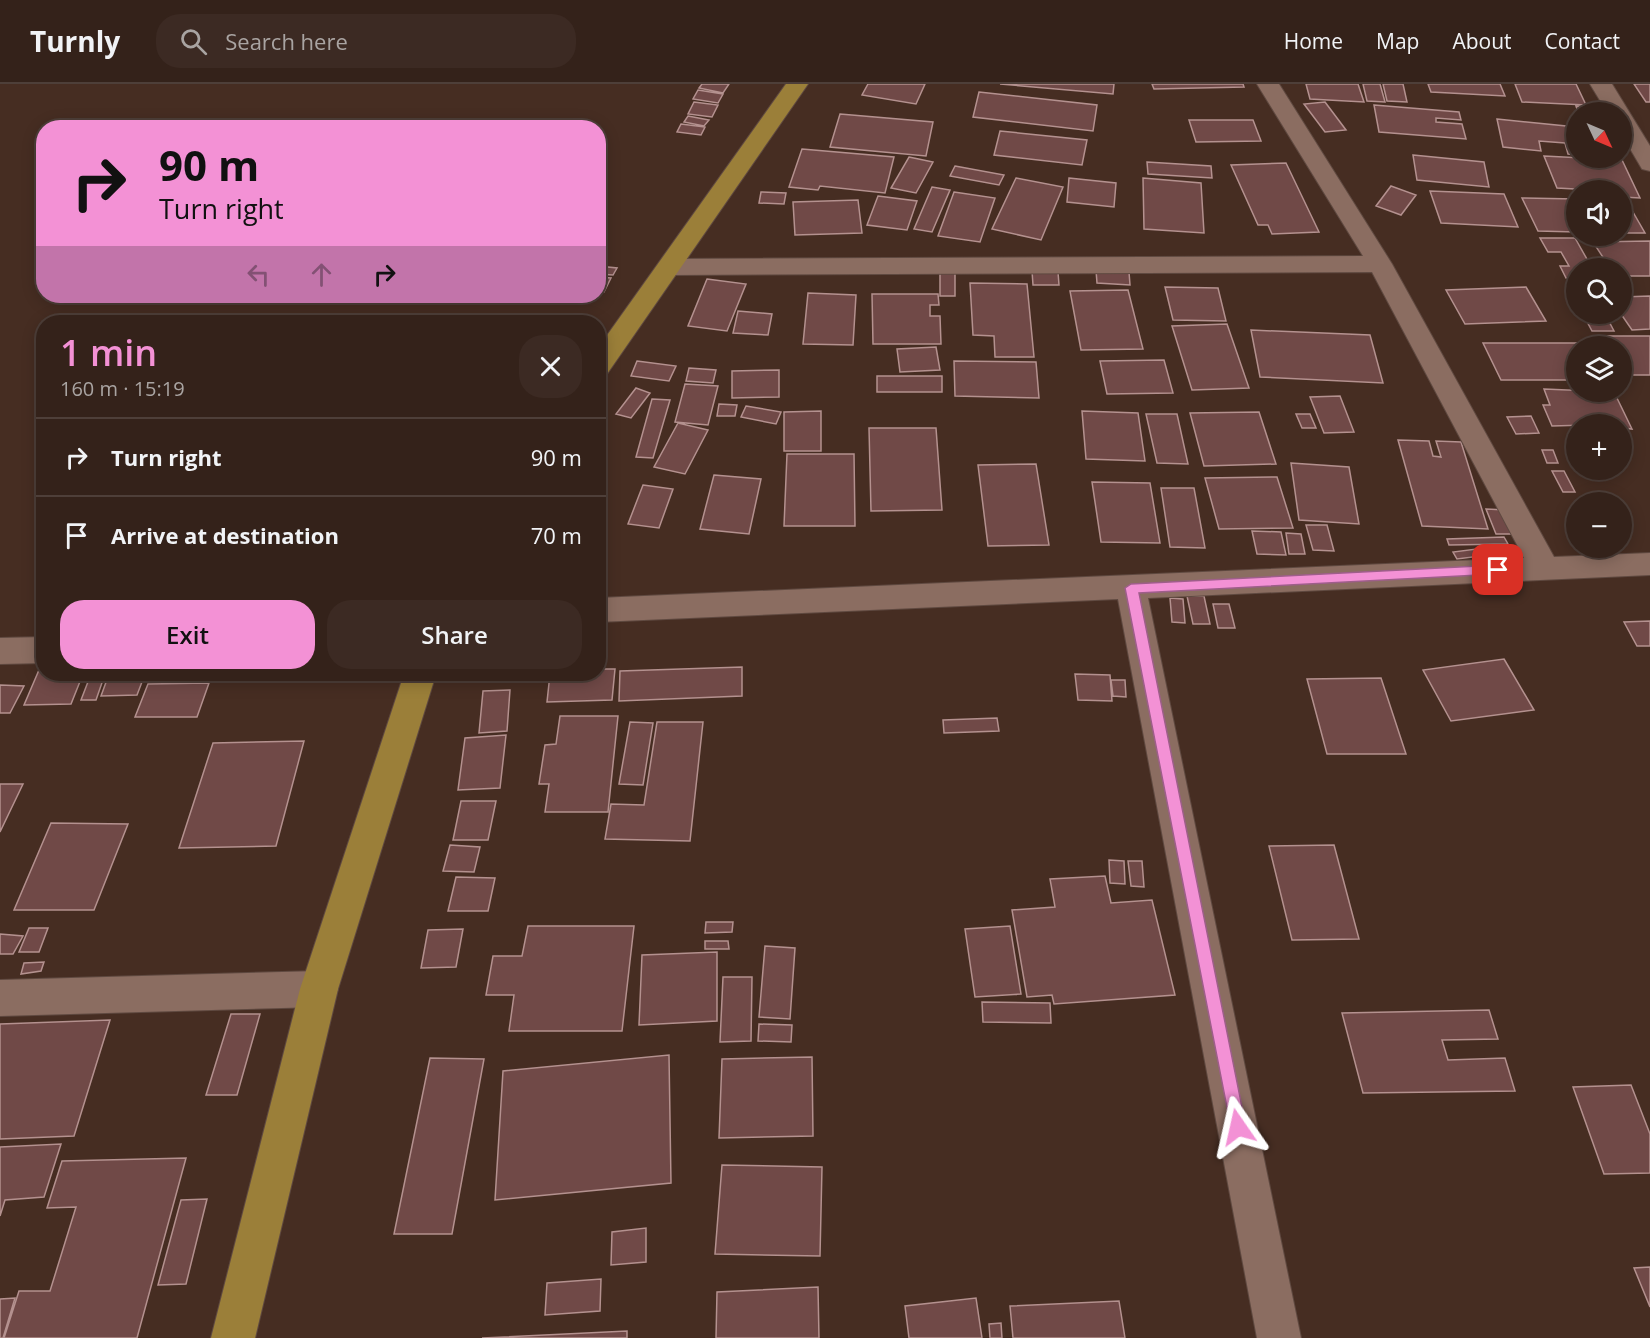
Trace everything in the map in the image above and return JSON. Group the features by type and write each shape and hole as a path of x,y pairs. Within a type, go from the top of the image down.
{"main road":[{"path":"606,357 796,84"},
{"path":"233,1338 319,989 418,681"}],"street":[{"path":"1268,84 1380,264 1544,567"},
{"path":"1601,84 1612,102"},
{"path":"1632,134 1650,164"},
{"path":"669,267 1380,264"},
{"path":"606,610 1650,564"},
{"path":"1131,588 1280,1338"},
{"path":"0,651 36,650"},
{"path":"0,998 319,989"}],"building":[{"path":"702,84 729,84 723,93 699,88"},
{"path":"868,84 925,84 916,104 862,95"},
{"path":"1000,84 1114,84 1113,94"},
{"path":"1152,84 1243,84 1244,87 1154,89"},
{"path":"1306,84 1358,84 1364,102 1310,99"},
{"path":"1363,84 1380,84 1385,102 1367,101"},
{"path":"1383,84 1403,84 1407,102 1387,101"},
{"path":"1428,84 1500,84 1505,96 1431,92"},
{"path":"1515,84 1576,84 1585,102 1566,102 1566,104 1522,102"},
{"path":"1634,84 1650,84 1650,102 1646,102"},
{"path":"698,90 723,94 718,103 693,99"},
{"path":"979,92 1097,105 1093,131 973,117"},
{"path":"694,102 718,105 712,117 688,114"},
{"path":"1325,102 1346,130 1325,132 1304,104"},
{"path":"1374,105 1459,112 1461,120 1436,118 1436,122 1462,124 1466,139 1379,132"},
{"path":"840,114 933,122 926,156 830,147"},
{"path":"688,116 709,120 704,126 684,122"},
{"path":"1497,119 1566,126 1566,147 1565,143 1539,141 1541,151 1503,147"},
{"path":"1189,120 1253,120 1261,141 1196,142"},
{"path":"681,124 705,127 701,135 677,132"},
{"path":"1000,131 1087,140 1082,165 994,155"},
{"path":"802,149 894,157 885,193 820,186 818,190 789,187"},
{"path":"1413,155 1484,162 1489,187 1417,180"},
{"path":"1544,156 1566,157 1566,168 1626,168 1631,180 1566,180 1566,188 1557,188"},
{"path":"909,157 933,162 916,193 891,188"},
{"path":"1147,162 1211,166 1212,178 1148,174"},
{"path":"1286,163 1319,232 1272,234 1268,225 1258,225 1231,165"},
{"path":"955,166 1004,175 999,185 950,176"},
{"path":"1016,178 1063,187 1041,240 992,229"},
{"path":"1069,178 1116,183 1114,207 1067,202"},
{"path":"1143,178 1201,183 1204,233 1144,229"},
{"path":"1632,181 1640,198 1632,198"},
{"path":"1391,186 1416,195 1401,215 1376,206"},
{"path":"932,187 950,190 932,232 914,229"},
{"path":"1430,191 1504,194 1518,227 1441,223"},
{"path":"761,192 786,193 784,204 759,203"},
{"path":"954,192 995,198 980,242 938,236"},
{"path":"878,196 917,201 907,230 867,225"},
{"path":"1522,198 1566,199 1566,232 1538,231"},
{"path":"858,200 862,233 795,235 793,202"},
{"path":"1632,210 1645,233 1632,233"},
{"path":"1540,238 1566,238 1566,246 1580,246 1586,258 1566,258 1566,261 1561,252 1548,252"},
{"path":"1632,241 1650,241 1650,276 1632,276 1632,258 1603,258 1596,246 1632,246"},
{"path":"1560,266 1566,266 1566,278"},
{"path":"606,267 617,268 613,275 606,275"},
{"path":"1096,270 1129,272 1130,285 1097,283"},
{"path":"940,271 955,271 955,296 940,296"},
{"path":"1032,271 1058,272 1059,285 1033,285"},
{"path":"606,278 611,278 606,288"},
{"path":"707,279 746,284 727,331 688,326"},
{"path":"970,283 1027,284 1034,357 995,357 994,336 973,335"},
{"path":"1165,287 1218,288 1226,321 1173,320"},
{"path":"1526,287 1546,321 1465,324 1446,290"},
{"path":"1128,290 1143,349 1081,350 1070,291"},
{"path":"808,293 856,295 853,345 803,344"},
{"path":"872,294 938,294 939,305 930,305 930,316 940,316 941,344 873,344"},
{"path":"1650,296 1650,329 1632,330 1628,324 1632,324 1632,297"},
{"path":"738,311 772,314 768,335 733,333"},
{"path":"1227,324 1249,388 1192,390 1172,326"},
{"path":"1588,324 1610,324 1614,331 1592,331"},
{"path":"1251,330 1370,335 1383,383 1260,377"},
{"path":"1632,336 1650,336 1650,375 1632,375"},
{"path":"1483,343 1566,343 1566,380 1501,380"},
{"path":"936,347 940,370 900,372 897,349"},
{"path":"1164,360 1173,393 1107,394 1100,361"},
{"path":"637,361 676,366 669,381 631,376"},
{"path":"954,361 1036,362 1039,398 955,396"},
{"path":"689,368 716,370 713,383 686,381"},
{"path":"779,370 779,397 732,398 732,371"},
{"path":"877,376 942,376 942,392 877,392"},
{"path":"685,384 718,386 708,425 675,422"},
{"path":"636,388 650,393 631,418 616,414"},
{"path":"1544,389 1566,390 1566,402 1619,402 1625,414 1566,414 1566,426 1552,426 1543,405 1550,405"},
{"path":"1340,396 1354,432 1324,433 1310,397"},
{"path":"652,399 670,400 653,458 636,457"},
{"path":"719,404 737,405 735,416 717,416"},
{"path":"746,406 781,412 776,424 741,417"},
{"path":"821,411 821,451 784,451 784,412"},
{"path":"1082,411 1138,413 1145,461 1086,459"},
{"path":"1259,412 1276,464 1204,466 1190,413"},
{"path":"1146,414 1177,414 1188,464 1157,463"},
{"path":"1296,414 1310,414 1316,428 1302,428"},
{"path":"1531,416 1539,433 1516,434 1507,417"},
{"path":"678,423 708,430 685,474 654,467"},
{"path":"869,428 936,428 942,510 871,511"},
{"path":"1398,440 1429,441 1433,456 1441,457 1436,441 1461,442 1488,529 1422,526"},
{"path":"1542,450 1553,450 1558,463 1547,463"},
{"path":"787,454 854,454 855,526 784,526"},
{"path":"1291,463 1349,467 1359,524 1299,520"},
{"path":"1036,464 1049,545 988,546 978,465"},
{"path":"1552,471 1564,471 1566,480 1569,480 1575,492 1563,492"},
{"path":"714,475 761,479 749,534 700,529"},
{"path":"1277,477 1293,528 1219,529 1205,478"},
{"path":"1092,482 1150,483 1160,543 1101,542"},
{"path":"643,485 673,489 659,528 628,524"},
{"path":"1161,488 1194,488 1205,548 1170,547"},
{"path":"1486,509 1506,510 1516,534 1496,534"},
{"path":"1306,525 1327,525 1334,551 1313,550"},
{"path":"1252,531 1281,532 1286,555 1257,554"},
{"path":"1286,533 1301,534 1305,554 1289,554"},
{"path":"1504,537 1508,544 1449,545 1447,539"},
{"path":"1508,545 1513,552 1457,559 1453,552"},
{"path":"1187,596 1204,596 1210,624 1193,624"},
{"path":"1170,598 1183,599 1185,623 1172,622"},
{"path":"1213,604 1229,604 1235,628 1218,628"},
{"path":"1650,621 1650,646 1637,646 1624,622"},
{"path":"1504,659 1534,710 1451,721 1423,670"},
{"path":"742,667 742,696 619,701 620,671"},
{"path":"606,669 615,669 612,700 547,702 549,681 606,681"},
{"path":"1075,674 1110,675 1112,701 1078,700"},
{"path":"36,677 36,681 80,681 71,704 24,705"},
{"path":"1381,678 1406,754 1327,754 1307,679"},
{"path":"1111,680 1125,680 1126,697 1113,696"},
{"path":"88,681 103,681 96,700 81,700"},
{"path":"106,681 142,681 137,695 101,696"},
{"path":"209,683 197,717 135,717 148,684"},
{"path":"0,685 24,686 10,713 0,713"},
{"path":"510,690 507,731 479,733 483,691"},
{"path":"560,716 618,716 608,812 545,812 549,784 539,784 545,745 556,744"},
{"path":"997,718 999,731 944,733 943,720"},
{"path":"630,722 653,723 643,785 619,784"},
{"path":"657,722 703,722 690,841 605,839 611,804 644,805"},
{"path":"506,735 500,788 458,790 465,738"},
{"path":"304,741 276,846 179,848 213,743"},
{"path":"0,784 23,784 0,832"},
{"path":"461,801 496,801 488,840 453,840"},
{"path":"51,823 128,824 94,910 14,910"},
{"path":"450,845 480,847 474,872 443,871"},
{"path":"1334,845 1359,939 1292,940 1269,846"},
{"path":"1109,860 1124,861 1125,884 1110,883"},
{"path":"1128,861 1142,861 1144,887 1131,886"},
{"path":"1105,876 1111,903 1152,900 1175,995 1054,1004 1052,995 1027,997 1012,910 1055,907 1050,879"},
{"path":"456,877 495,878 488,911 448,911"},
{"path":"706,922 733,922 732,932 705,933"},
{"path":"528,926 634,926 622,1031 509,1031 514,995 486,995 493,956 522,956"},
{"path":"1010,926 1021,994 975,997 965,929"},
{"path":"29,928 48,928 39,952 19,952"},
{"path":"463,929 456,967 421,968 428,930"},
{"path":"0,934 23,936 13,954 0,954"},
{"path":"705,941 728,941 729,949 705,949"},
{"path":"765,946 795,948 790,1019 759,1017"},
{"path":"717,952 717,1021 639,1025 642,955"},
{"path":"44,962 41,971 21,974 24,963"},
{"path":"723,977 752,977 751,1041 720,1042"},
{"path":"982,1002 1050,1003 1051,1023 983,1022"},
{"path":"1489,1010 1498,1039 1442,1040 1448,1060 1505,1058 1515,1091 1363,1093 1342,1013"},
{"path":"231,1014 260,1014 237,1095 206,1095"},
{"path":"110,1020 74,1136 0,1139 0,1024"},
{"path":"759,1024 792,1025 791,1042 758,1041"},
{"path":"669,1055 671,1183 495,1200 503,1071"},
{"path":"812,1057 813,1136 719,1138 722,1059"},
{"path":"430,1058 484,1059 452,1234 394,1234"},
{"path":"1631,1085 1650,1134 1650,1173 1604,1174 1573,1087"},
{"path":"61,1144 44,1197 5,1200 0,1216 0,1147"},
{"path":"186,1158 137,1338 4,1338 19,1291 50,1291 76,1207 47,1208 62,1161"},
{"path":"722,1165 822,1167 820,1256 715,1254"},
{"path":"207,1199 186,1284 158,1285 181,1200"},
{"path":"646,1228 646,1262 611,1265 612,1232"},
{"path":"1650,1267 1650,1307 1634,1268"},
{"path":"601,1279 600,1311 545,1315 547,1283"},
{"path":"818,1287 819,1338 716,1338 717,1292"},
{"path":"15,1298 3,1338 0,1338 0,1299"},
{"path":"976,1298 982,1338 909,1338 905,1306"},
{"path":"1119,1301 1125,1338 1013,1338 1010,1306"},
{"path":"1001,1323 1002,1338 990,1338 989,1324"},
{"path":"627,1331 627,1338 482,1338"}],"route":[{"path":"1238,1127 1131,588 1498,570"}]}
